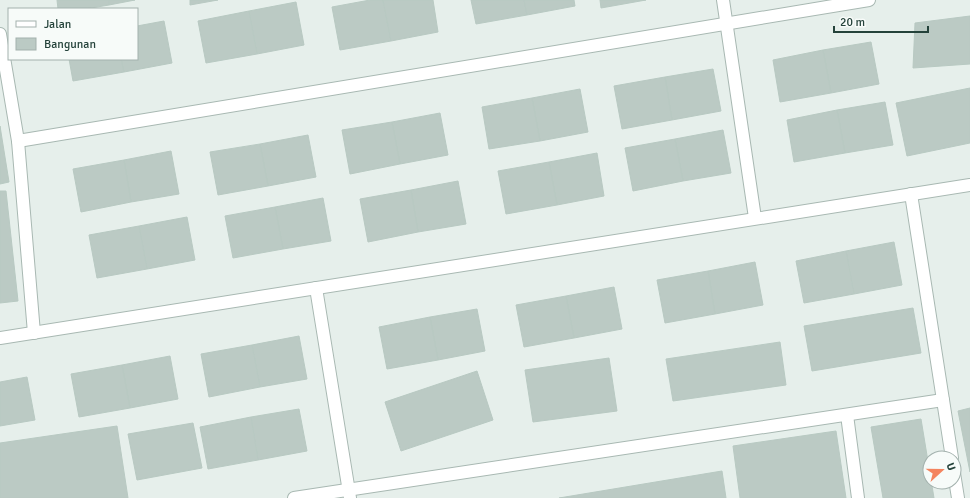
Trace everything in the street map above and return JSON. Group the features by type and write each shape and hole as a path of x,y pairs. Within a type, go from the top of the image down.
{"street":[{"path":"723,0 755,218"},
{"path":"18,141 869,0"},
{"path":"0,34 18,141 34,333"},
{"path":"0,338 970,184"},
{"path":"911,194 951,450"},
{"path":"316,288 349,494"},
{"path":"294,498 349,494 943,400"},
{"path":"847,415 858,498"}],"building":[{"path":"57,0 109,0 109,5 91,8 58,8"},
{"path":"109,0 135,0 109,5"},
{"path":"190,0 218,0 190,5"},
{"path":"370,0 383,0 391,41 340,50 332,7"},
{"path":"383,0 433,0 438,32 391,41"},
{"path":"471,0 524,0 527,15 476,24"},
{"path":"524,0 574,0 575,6 527,15"},
{"path":"600,0 646,0 601,8"},
{"path":"296,2 304,45 257,54 249,11"},
{"path":"249,11 257,54 206,63 198,21"},
{"path":"970,16 970,64 913,68 915,23"},
{"path":"164,21 172,63 124,72 121,60 138,60 138,26"},
{"path":"871,42 879,84 831,93 823,50"},
{"path":"823,50 831,93 780,102 773,60"},
{"path":"69,60 121,60 124,72 73,81"},
{"path":"713,69 721,111 672,120 665,77"},
{"path":"665,77 672,120 622,129 614,86"},
{"path":"970,88 970,143 907,156 896,103"},
{"path":"580,89 588,132 540,141 532,98"},
{"path":"532,98 540,141 489,149 482,107"},
{"path":"885,102 893,145 845,153 837,110"},
{"path":"837,110 845,153 794,162 787,120"},
{"path":"440,113 448,155 400,164 392,122"},
{"path":"392,122 400,164 350,174 342,130"},
{"path":"0,126 9,182 0,184"},
{"path":"723,130 731,173 683,181 675,139"},
{"path":"308,135 316,177 268,186 260,144"},
{"path":"675,139 683,181 633,191 625,148"},
{"path":"260,144 268,186 218,195 210,152"},
{"path":"171,151 179,194 131,202 124,160"},
{"path":"597,153 604,196 557,205 549,162"},
{"path":"124,160 131,202 81,212 73,169"},
{"path":"549,162 557,205 506,214 498,171"},
{"path":"458,181 466,224 418,232 411,190"},
{"path":"411,190 418,232 368,242 360,199"},
{"path":"0,191 6,191 18,301 0,303"},
{"path":"323,198 331,241 283,249 275,207"},
{"path":"275,207 283,249 233,258 225,216"},
{"path":"187,217 195,260 147,269 139,226"},
{"path":"139,226 147,269 97,278 89,235"},
{"path":"894,242 902,285 854,294 846,251"},
{"path":"846,251 854,294 804,303 796,261"},
{"path":"755,262 763,305 715,314 708,271"},
{"path":"708,271 715,314 665,323 657,280"},
{"path":"614,287 622,329 574,338 566,296"},
{"path":"566,296 574,338 524,347 516,305"},
{"path":"913,308 921,353 812,371 804,326"},
{"path":"477,309 485,351 438,360 430,317"},
{"path":"430,317 438,360 387,369 379,327"},
{"path":"299,336 307,379 260,387 252,345"},
{"path":"780,342 786,385 673,401 666,359"},
{"path":"252,345 260,387 209,397 201,354"},
{"path":"170,356 178,399 130,408 122,365"},
{"path":"609,358 617,411 533,422 525,370"},
{"path":"122,365 130,408 79,417 71,374"},
{"path":"477,371 493,420 401,451 385,402"},
{"path":"27,377 35,420 0,426 0,382"},
{"path":"970,408 970,472 958,411"},
{"path":"299,409 307,451 258,460 251,417"},
{"path":"251,417 258,460 208,469 200,427"},
{"path":"921,419 926,450 922,450 922,490 933,490 934,498 883,498 871,427"},
{"path":"193,423 202,468 137,480 128,434"},
{"path":"117,426 128,498 0,498 0,443"},
{"path":"836,431 846,498 740,498 733,446"},
{"path":"722,471 726,498 559,498"}]}
